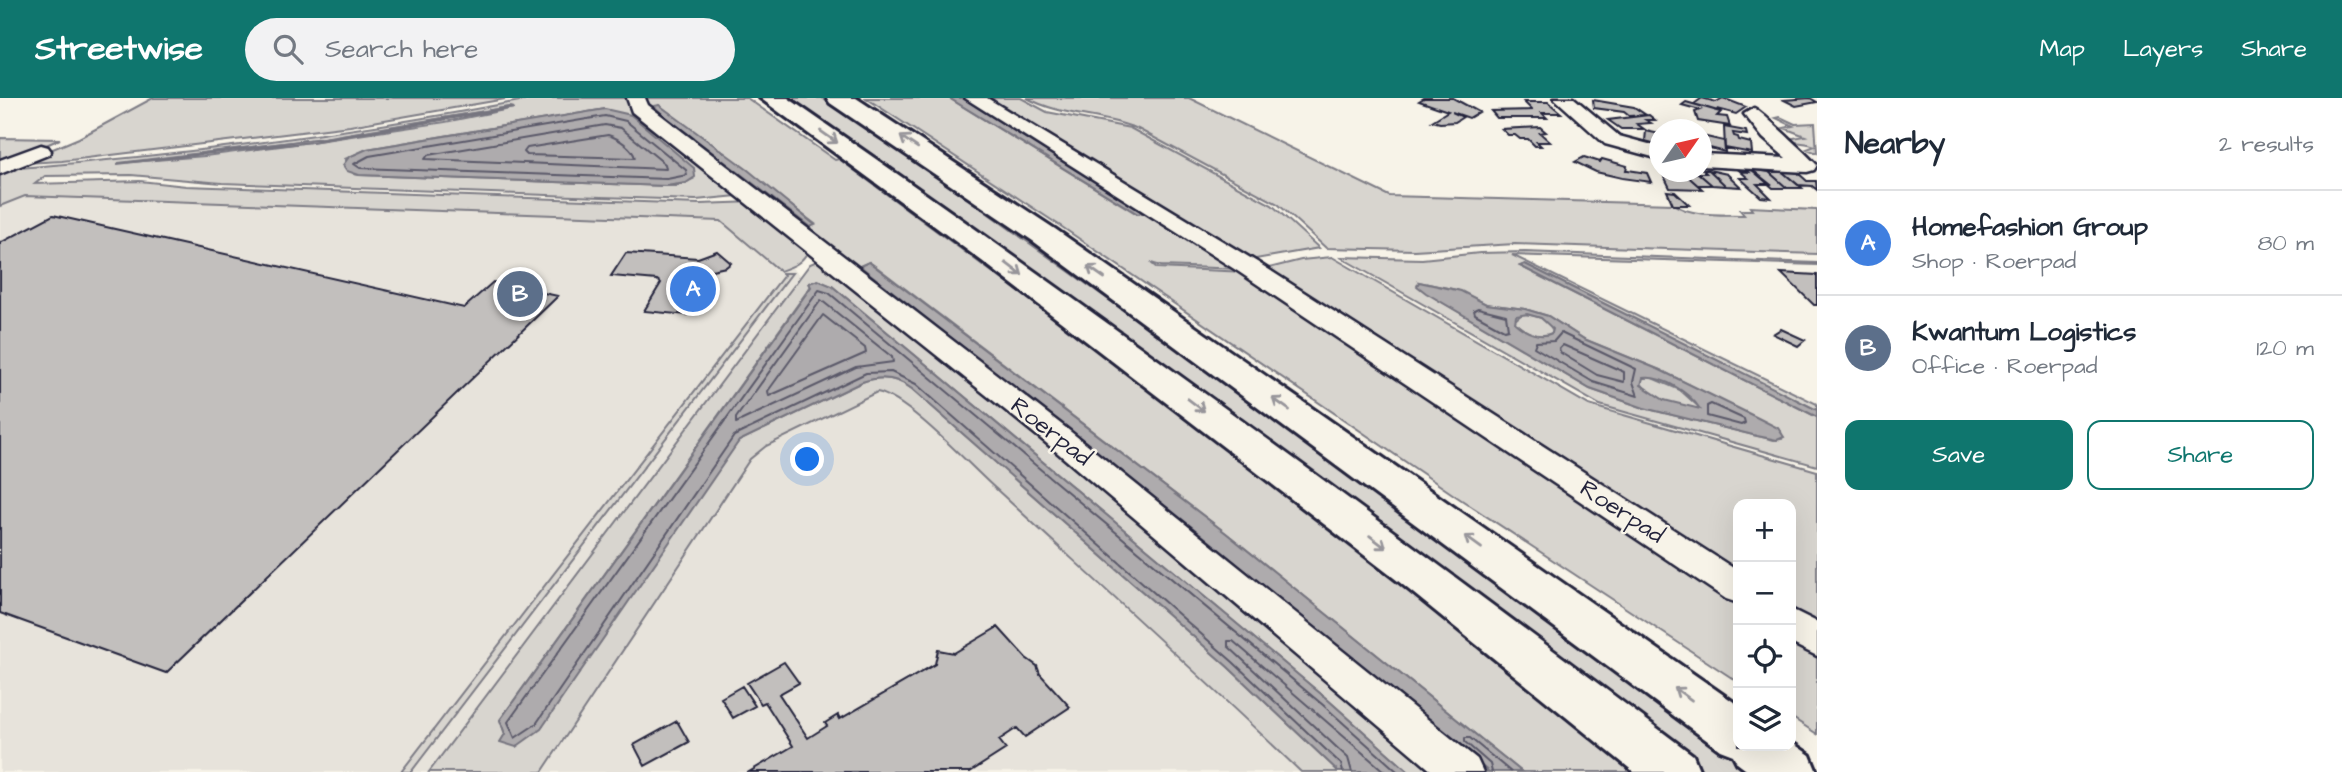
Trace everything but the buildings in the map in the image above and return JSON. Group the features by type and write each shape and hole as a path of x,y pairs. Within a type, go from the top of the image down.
{"highway":[{"path":"772,98 1004,262 1403,561 1674,772"},
{"path":"839,98 1044,235 1733,730"},
{"path":"1762,751 1791,772"}],"street":[{"name":"Roerpad","path":"636,98 639,108 1139,502 1463,772"},
{"name":"Roerpad","path":"974,98 1248,267 1733,586"},
{"path":"1563,98 1612,140 1649,150"},
{"path":"1712,161 1807,166 1770,134 1754,114"},
{"path":"0,169 41,151"},
{"path":"1793,625 1817,641"}],"shaded area":[{"path":"153,98 511,98 350,126 62,161 24,161 79,138"},
{"path":"535,98 632,98 738,196 696,200 601,197 222,183 131,175 45,176 35,184 140,181 186,186 700,204 754,202 809,250 797,264 780,271 721,221 25,196 0,206 0,172 8,169 272,141","holes":["514,108 445,122 311,142 205,156 118,163 317,139","605,109 693,179 677,186 666,186 359,175 354,174 345,159 367,149"]},
{"path":"641,98 747,98 835,160 839,159 1095,348 1401,585 1636,772 1522,772 1226,533 878,268 869,262 860,266 1202,535 1489,772 1475,772 645,108","holes":["659,105 815,224 810,226 655,109"]},
{"path":"787,98 822,98 926,169 1225,383 1754,772 1704,772 1135,344"},
{"path":"866,98 949,98 1137,214 1144,212 963,98 970,98 1243,269 1161,266 1151,263 1157,268 1247,272 1711,576 1733,591 1733,679 1457,497 1059,225"},
{"path":"981,98 1021,98 1047,112 1130,128 1272,205 1319,248 1250,260"},
{"path":"1027,98 1189,98 1389,196 1673,204 1689,211 1717,215 1744,215 1740,210 1752,210 1750,207 1817,210 1817,254 1515,244 1414,250 1326,248 1278,204 1138,129 1110,120 1054,109"},
{"path":"1780,117 1795,124 1815,123 1817,153 1807,149 1815,146 1788,139 1805,136 1784,128 1793,126 1776,118"},
{"path":"0,138 60,139 0,165"},
{"path":"0,192 727,210 1355,772 0,772"},
{"path":"1525,252 1817,263 1512,255 1817,404 1817,410 1525,264 1520,266 1817,417 1817,466 1600,405 1340,257 1422,259","holes":["1419,282 1457,290 1486,304 1525,309 1548,316 1584,339 1660,370 1781,431 1782,439 1774,440 1644,408 1590,389 1435,298"]},
{"path":"1332,257 1589,405 1817,471 1817,634 1796,620 1796,499 1733,499 1733,579 1261,270 1301,260"},
{"path":"822,259 1452,772 1409,772 1327,699 832,286 823,283 811,286 500,720 505,734 501,742 739,441 862,382 881,378 900,382 912,389 1228,667 1339,772 1301,772 938,434 905,406 877,392 766,446 750,459 542,772 429,772 810,264"},
{"path":"782,273 792,273 411,772 401,772 784,275"},
{"path":"1522,314 1545,320 1553,332 1537,335 1527,331 1514,321"},
{"path":"1650,377 1680,390 1701,409 1675,404 1652,394 1640,382 1642,378"},
{"path":"1796,633 1817,648 1817,734 1796,720"}],"water":[{"path":"949,98 963,98 1145,212 1138,214"},
{"path":"659,105 748,170 815,225 810,227 662,114 654,106"},
{"path":"514,108 311,142 117,164 331,137"},
{"path":"605,109 631,115 694,168 695,177 686,183 666,186 359,175 347,171 343,165 349,157 367,149"},
{"path":"869,262 1226,533 1522,772 1489,772 1202,535 860,266"},
{"path":"1525,264 1817,410 1817,417 1520,266"},
{"path":"818,280 832,286 1327,699 1409,772 1339,772 1228,667 912,389 900,382 881,378 862,382 739,441 541,729 516,747 500,742 505,734 500,720 811,287 809,283"},
{"path":"1419,282 1461,291 1486,304 1525,309 1548,316 1584,339 1660,370 1778,428 1784,437 1777,440 1757,436 1644,408 1590,389 1417,286","holes":["1527,314 1541,318 1553,329 1552,333 1533,334 1515,323 1516,316","1643,378 1675,386 1700,409 1664,400 1641,385"]}],"place":[{"name":"Homefashion Group","path":"693,289"},
{"name":"Kwantum Logistics","path":"520,294"}]}
